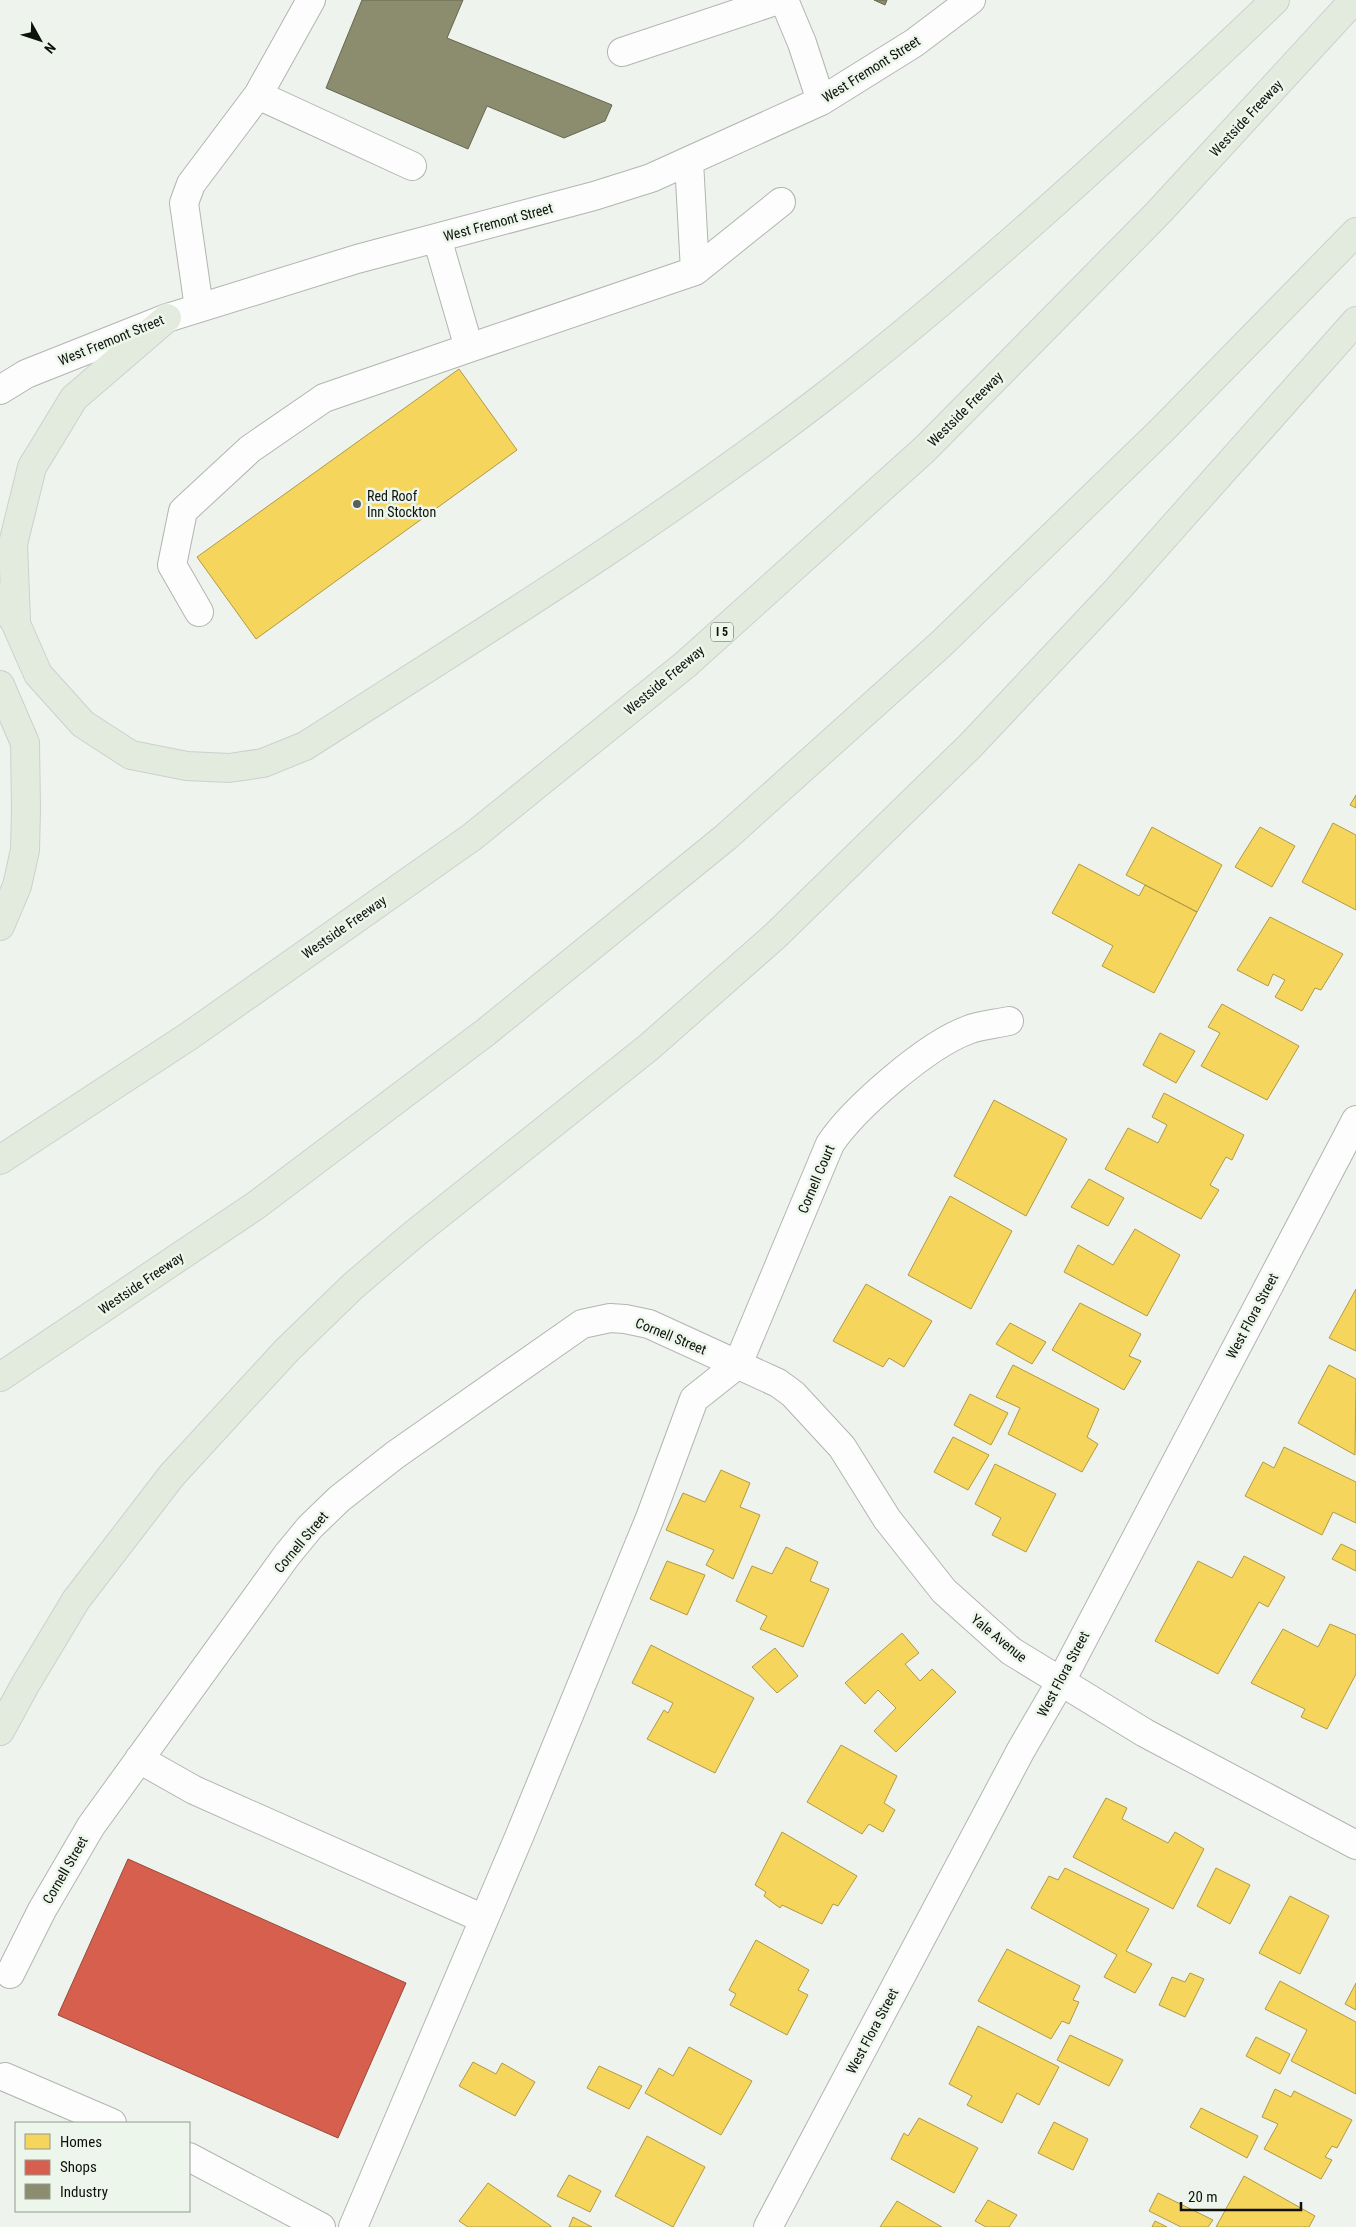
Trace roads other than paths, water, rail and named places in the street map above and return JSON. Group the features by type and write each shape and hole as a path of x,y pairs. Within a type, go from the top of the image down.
{"highway":[{"path":"0,597 16,624 38,674 83,724 131,755 187,766 229,768 262,763 304,746 584,567 674,507 820,400 1000,252 1220,53 1275,0"},
{"name":"Westside Freeway","path":"0,1160 189,1036 472,837 686,664 925,450 1158,213 1354,0"},
{"name":"Westside Freeway","path":"0,1377 256,1206 486,1032 726,837 940,644 1162,430 1356,232"},
{"path":"16,624 13,544 32,467 74,398 167,318"},
{"path":"0,1732 25,1685 82,1593 172,1476 287,1350 353,1286 413,1235 649,1047 775,936 970,746 1118,590 1356,320"},
{"path":"0,685 25,743 25,850 17,886 0,926"},
{"path":"0,710 25,743"}],"street":[{"path":"199,308 184,203 192,184 258,95 311,0"},
{"path":"622,52 778,0"},
{"path":"784,0 802,43 821,101"},
{"name":"West Fremont Street","path":"0,390 26,374 167,318 357,259 594,196 651,178 821,101 914,43 971,0"},
{"path":"258,95 412,166"},
{"path":"688,161 695,271"},
{"path":"200,612 172,565 183,511 250,449 324,398 695,271 781,202"},
{"path":"437,238 469,348"},
{"name":"Cornell Court","path":"738,1364 830,1144 841,1127 893,1080 932,1050 968,1030 1009,1021"},
{"name":"West Flora Street","path":"768,2227 1021,1750 1060,1682 1356,1120"},
{"name":"Cornell Street","path":"10,1974 42,1910 91,1826 282,1563 310,1527 339,1499 395,1455 582,1324 610,1318 625,1318 649,1324 738,1364"},
{"path":"353,2227 484,1920 650,1518 694,1399 738,1364"},
{"name":"Yale Avenue","path":"738,1364 778,1383 792,1394 842,1447 887,1519 944,1591 1011,1651 1145,1733 1356,1846"},
{"path":"139,1759 194,1790 484,1920"},
{"path":"6,2077 110,2122"},
{"path":"190,2158 321,2227"}],"place":[{"name":"Red Roof Inn Stockton","path":"357,504"}]}
